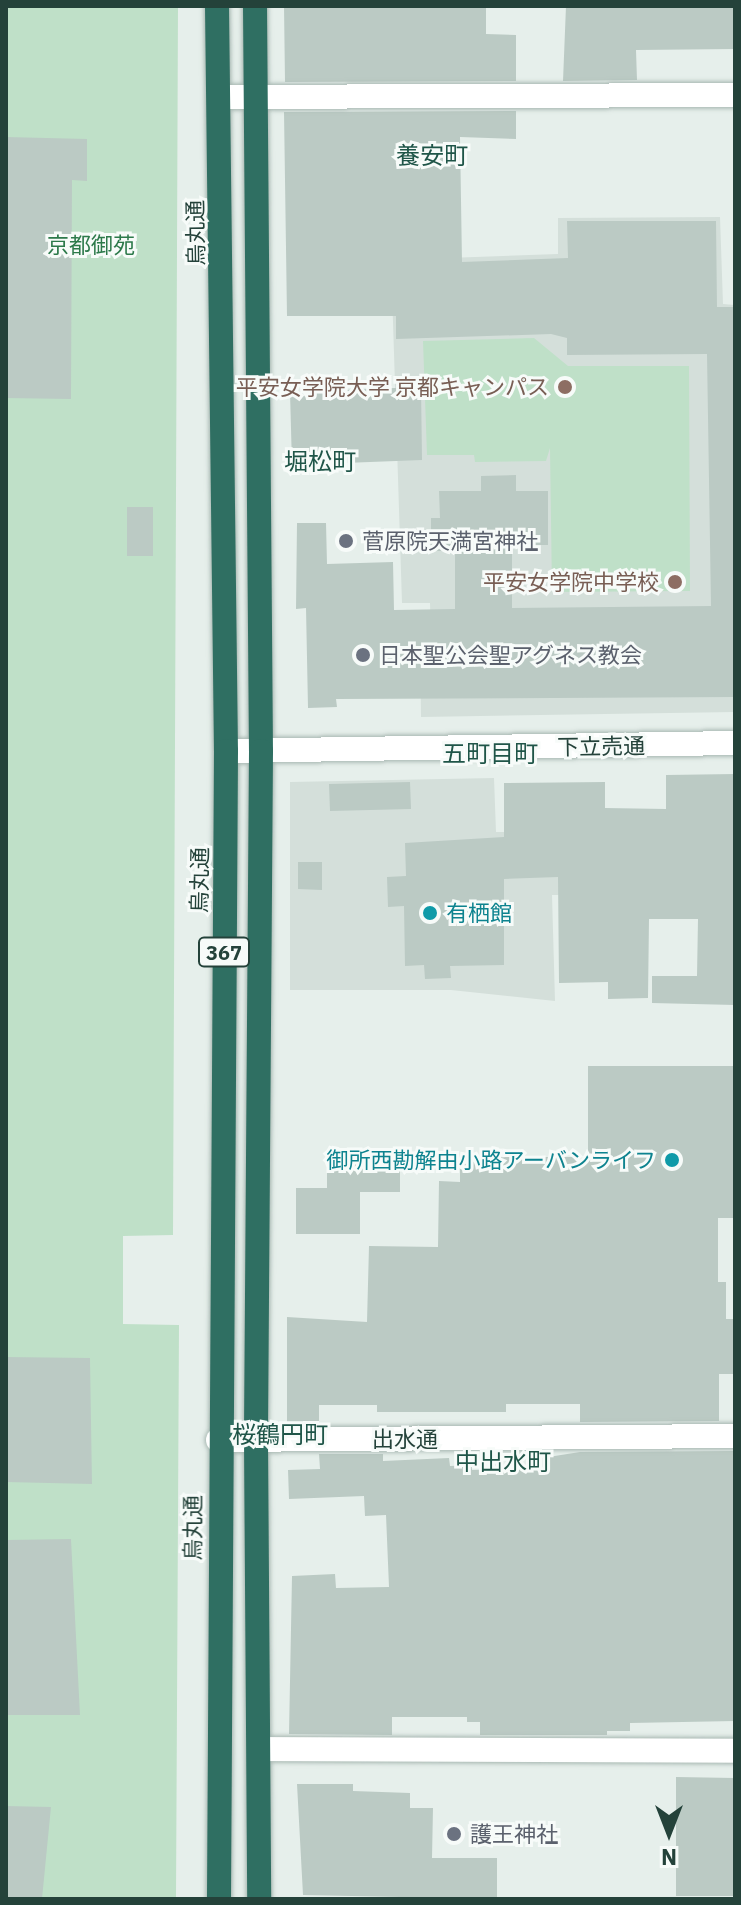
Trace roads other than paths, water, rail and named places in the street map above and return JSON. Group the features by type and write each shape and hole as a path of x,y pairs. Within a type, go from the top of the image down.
{"highway":[{"name":"烏丸通","path":"217,6 226,751 218,1440 219,1899"},
{"name":"367","path":"255,6 261,751 256,1440 259,1899"}],"street":[{"path":"220,97 735,95"},
{"name":"下立売通","path":"226,751 735,743"},
{"name":"出水通","path":"218,1440 735,1436"},
{"path":"260,1749 735,1751"}],"place":[{"name":"平安女学院大学 京都キャンパス","path":"565,387"},
{"name":"菅原院天満宮神社","path":"346,541"},
{"name":"平安女学院中学校","path":"675,582"},
{"name":"日本聖公会聖アグネス教会","path":"363,655"},
{"name":"有栖館","path":"430,913"},
{"name":"御所西勘解由小路アーバンライフ","path":"672,1160"},
{"name":"護王神社","path":"454,1834"}],"district":[{"name":"養安町","path":"432,156"},
{"name":"堀松町","path":"320,462"},
{"name":"五町目町","path":"490,754"},
{"name":"桜鶴円町","path":"280,1435"},
{"name":"中出水町","path":"503,1462"}],"park label":[{"name":"京都御苑","path":"91,245"}]}
